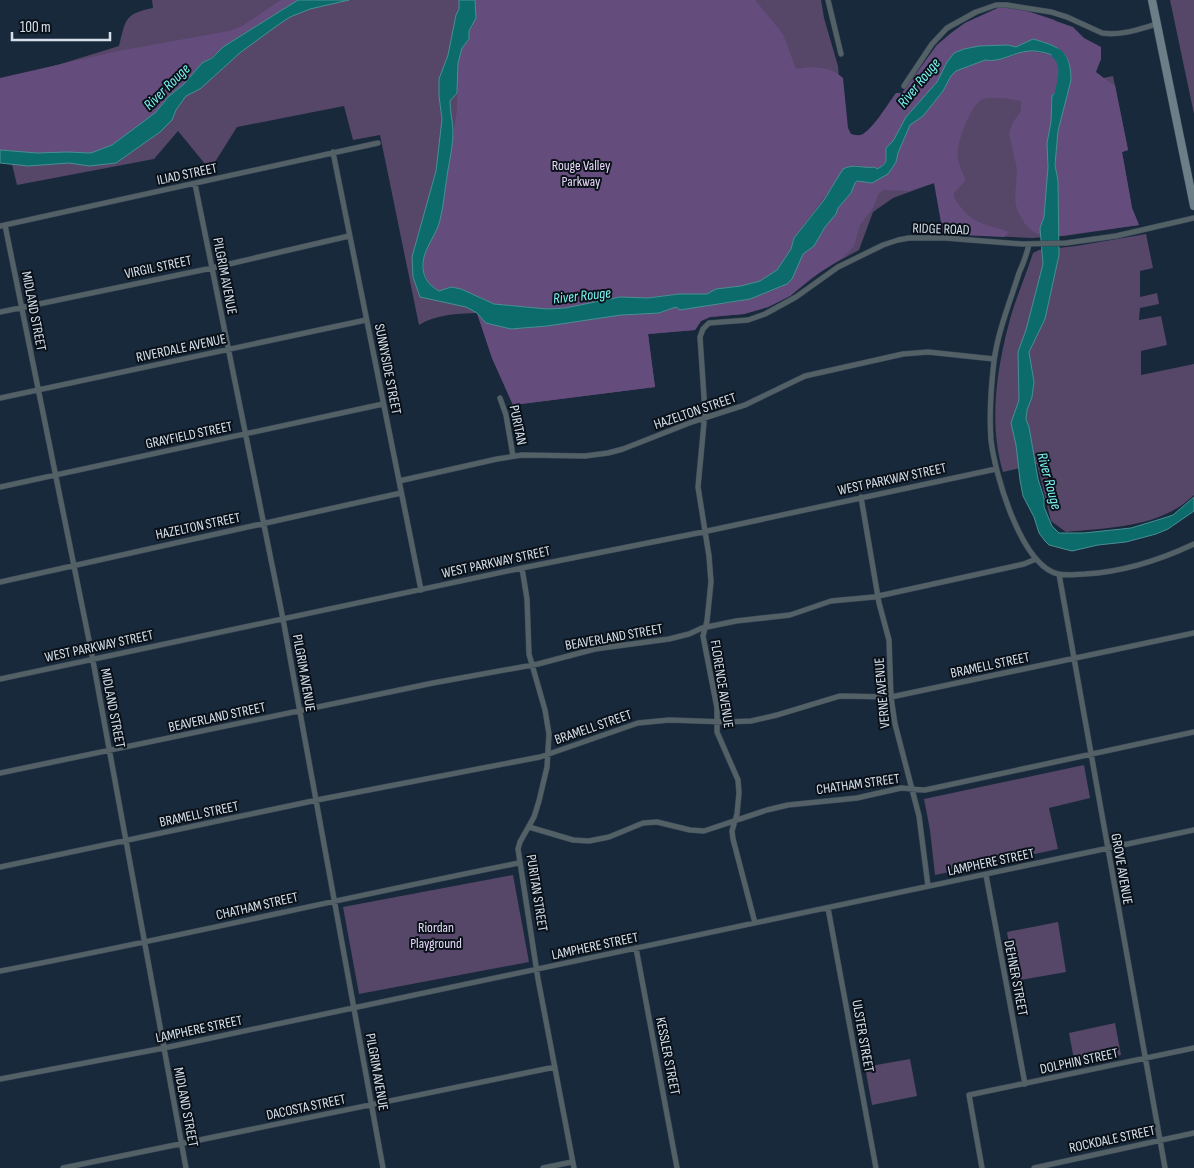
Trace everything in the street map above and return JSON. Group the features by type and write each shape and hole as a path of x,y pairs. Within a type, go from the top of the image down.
{"main road":[{"path":"1152,0 1194,206"}],"street":[{"path":"828,0 841,54"},
{"path":"904,86 939,36 957,22 976,12 996,6 1008,4 1051,12 1108,34 1125,33 1157,24"},
{"name":"ILIAD STREET","path":"3,225 378,143"},
{"name":"SUNNYSIDE STREET","path":"333,152 421,590"},
{"name":"PILGRIM AVENUE","path":"195,184 283,619 383,1168"},
{"name":"RIDGE ROAD","path":"707,324 716,321 748,320 765,314 796,297 838,267 883,245 898,240 909,238 945,238 1031,244 1066,243 1116,236 1194,218"},
{"name":"MIDLAND STREET","path":"3,225 39,389 110,750 186,1168"},
{"name":"VIRGIL STREET","path":"0,312 212,268 349,236"},
{"path":"1031,244 1004,319 994,360 990,409 992,441 999,482 1024,542 1036,559 1049,570 1059,574 1106,572 1123,569 1143,564 1194,544"},
{"name":"RIVERDALE AVENUE","path":"0,398 366,320"},
{"name":"FLORENCE AVENUE","path":"707,324 703,328 700,337 705,418 698,487 709,556 710,582 707,621 703,636 717,708 717,732 738,780 739,793 732,831 734,848 755,923"},
{"name":"HAZELTON STREET","path":"399,481 497,458 544,454 585,456 608,453 745,405 805,376 903,354 928,352 994,360"},
{"name":"PURITAN","path":"500,398 506,415 513,456"},
{"name":"GRAYFIELD STREET","path":"0,487 383,404"},
{"name":"WEST PARKWAY STREET","path":"0,679 522,568 705,532 996,469"},
{"name":"HAZELTON STREET","path":"0,582 345,507 401,493"},
{"name":"VERNE AVENUE","path":"862,497 878,596 889,640 894,724 919,816 928,886"},
{"name":"BEAVERLAND STREET","path":"0,773 300,710 531,665 595,649 669,639 689,634 705,627 736,621 790,615 840,600 878,596 1024,564 1036,559"},
{"name":"PURITAN STREET","path":"522,568 527,599 528,646 531,665 547,719 548,754 540,801 529,827 520,842 519,863 554,1067 574,1168"},
{"name":"GROVE AVENUE","path":"1059,574 1165,1168"},
{"name":"BRAMELL STREET","path":"0,867 548,754 638,723 669,720 751,721 840,696 891,697 1194,633"},
{"name":"CHATHAM STREET","path":"529,827 573,840 609,837 643,823 657,822 690,830 704,831 788,805 857,798 901,788 925,790 1194,732"},
{"name":"LAMPHERE STREET","path":"0,1079 164,1048 1194,830"},
{"name":"CHATHAM STREET","path":"0,971 144,943 334,900 519,863"},
{"name":"DEHNER STREET","path":"986,875 1025,1084"},
{"name":"ULSTER STREET","path":"828,908 876,1168"},
{"name":"KESSLER STREET","path":"636,948 677,1168"},
{"name":"DOLPHIN STREET","path":"982,1168 969,1096 1194,1048"},
{"name":"DACOSTA STREET","path":"63,1168 554,1067"},
{"name":"ROCKDALE STREET","path":"1034,1168 1194,1133"},
{"path":"543,1168 572,1162"}],"green space":[{"name":"Rouge Valley Parkway","path":"152,0 821,0 824,18 838,66 846,134 858,146 898,99 937,45 965,23 998,8 1027,11 1055,20 1084,82 1113,76 1128,150 1122,152 1132,208 1139,225 1064,236 1032,238 967,235 934,183 893,198 873,212 859,250 824,269 790,296 768,307 744,314 710,317 701,321 695,330 648,334 655,387 513,405 492,358 477,313 454,314 426,321 419,325 380,135 353,140 344,106 237,127 210,170 178,131 154,159 17,185 8,148 0,79 41,70 119,46 128,19 136,13 153,8"},
{"path":"281,0 298,0 223,47 203,63 184,84 169,96 155,113 112,145 91,153 37,153 0,150 0,78 118,51 229,31 242,26"},
{"path":"475,0 755,0 783,34 796,69 808,67 827,69 843,78 848,128 851,134 857,135 863,134 872,126 896,93 902,93 937,45 951,33 965,23 998,8 1013,8 1027,11 1073,27 1084,38 1101,47 1101,59 1096,72 1115,85 1128,150 1122,152 1132,208 1139,225 1059,236 1058,181 1055,165 1058,131 1071,80 1069,62 1066,56 1056,47 1033,39 1016,47 989,45 942,71 937,82 906,117 893,141 886,148 884,164 877,169 875,167 867,168 858,165 847,167 794,238 785,260 770,276 760,281 741,286 716,289 707,294 679,294 648,298 620,297 565,308 547,309 494,304 461,289 451,287 439,291 426,277 424,257 440,219 457,110 458,63 462,48 469,39 469,31 473,26 476,10"},
{"path":"1170,0 1194,0 1194,114"},
{"path":"1027,51 1057,56 1066,71 1065,83 1052,96 1051,121 1047,143 1048,167 1044,217 1040,228 1040,235 1032,231 1025,224 1017,210 1015,199 1017,169 1009,133 1013,122 1021,111 1021,101 986,98 974,107 966,122 958,150 958,158 966,180 954,193 954,197 971,218 1009,232 1004,237 943,234 934,183 909,191 884,190 879,193 873,208 860,225 854,246 844,257 810,279 790,296 768,307 744,314 710,317 701,321 695,330 648,334 655,387 513,405 492,358 477,313 491,324 522,329 621,315 659,313 676,307 687,309 704,305 732,303 750,299 779,288 792,279 803,254 814,246 825,227 836,214 838,208 851,193 855,183 896,162 910,125 923,116 956,71 985,60 1000,60"},
{"path":"1146,234 1153,268 1140,271 1140,297 1157,293 1159,304 1140,308 1139,320 1161,316 1167,345 1141,351 1141,375 1194,364 1194,495 1179,507 1153,519 1124,526 1066,532 1051,521 1037,464 1003,472 996,436 995,418 997,381 1010,318 1033,253 1039,250 1076,246"},
{"path":"1084,765 1090,798 1049,808 1058,849 935,875 924,799"},
{"name":"Riordan Playground","path":"513,875 529,962 359,994 343,907"},
{"path":"1058,922 1066,972 1015,981 1007,932"},
{"path":"1115,1023 1121,1055 1075,1065 1069,1033"},
{"path":"910,1059 917,1096 872,1105 865,1067"}],"shaded area":[{"path":"298,0 349,0 310,9 290,17 278,25 241,52 200,89 186,96 176,110 172,120 160,132 116,163 89,166 69,163 28,166 0,163 0,150 37,153 91,153 112,145 155,113 202,63 212,58 223,47"},
{"path":"459,0 475,0 476,18 469,31 469,39 462,48 458,63 457,93 450,101 453,128 452,147 441,214 424,257 425,276 429,283 439,291 451,287 461,289 494,304 547,309 565,308 620,297 648,298 679,294 707,294 716,289 741,286 760,281 777,270 791,249 794,238 824,200 843,169 855,166 875,167 877,169 884,164 886,148 893,141 906,117 937,82 954,53 979,46 1008,45 1016,47 1033,39 1056,47 1066,56 1069,62 1071,80 1058,131 1055,165 1058,181 1059,255 1045,319 1029,352 1034,382 1026,419 1038,479 1044,498 1044,507 1052,526 1059,533 1084,533 1131,528 1173,515 1194,497 1194,511 1168,529 1156,534 1126,542 1098,545 1072,551 1049,545 1045,541 1039,533 1034,517 1023,496 1011,423 1019,400 1018,352 1026,330 1043,264 1040,228 1044,217 1048,167 1047,143 1051,122 1052,96 1061,88 1066,79 1066,71 1057,56 1029,51 996,60 985,60 956,71 923,116 910,125 896,162 888,174 872,183 857,181 855,183 851,193 838,208 836,214 825,227 814,246 803,254 792,279 787,284 750,299 680,310 676,307 659,313 621,315 547,326 511,329 486,323 477,313 466,307 420,297 413,277 412,257 436,171 442,119 439,79 448,55 456,15 459,9"}],"waterway":[{"name":"River Rouge","path":"1057,54 1061,59 1064,70 1058,103"}]}
